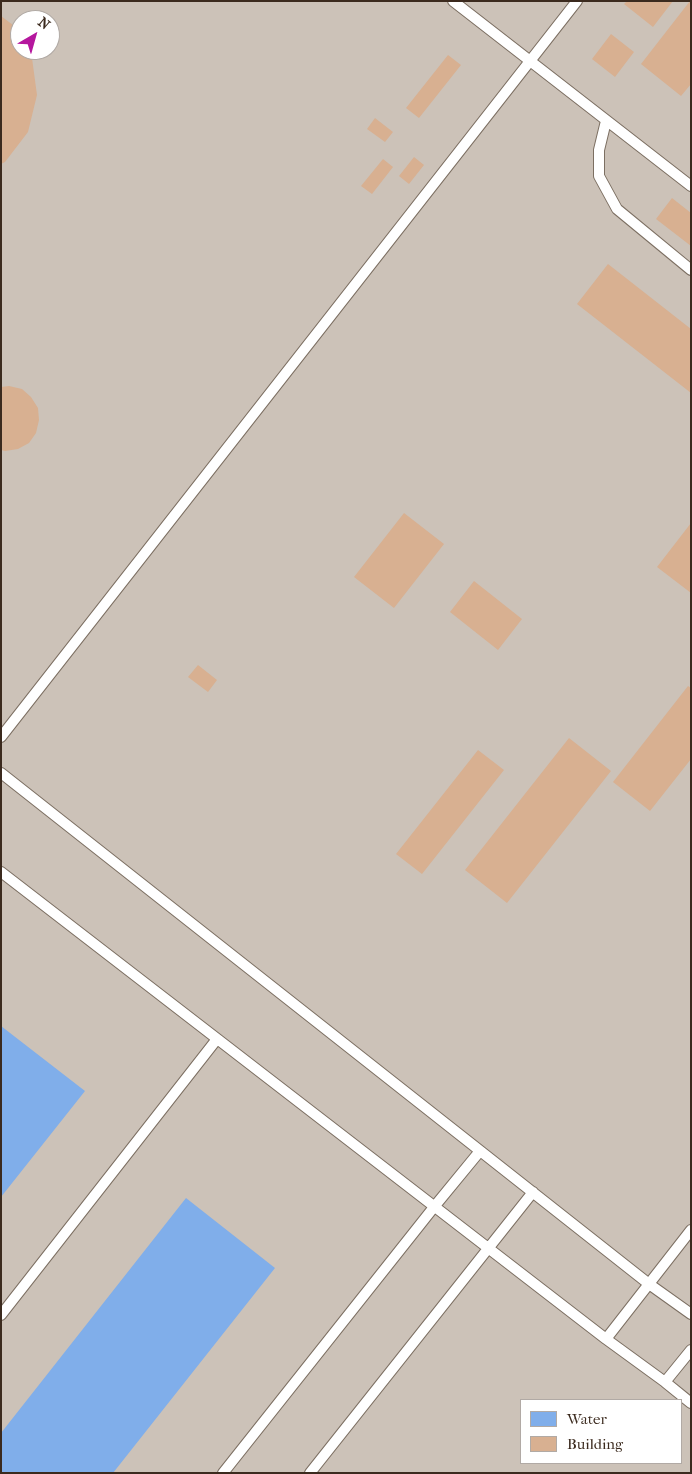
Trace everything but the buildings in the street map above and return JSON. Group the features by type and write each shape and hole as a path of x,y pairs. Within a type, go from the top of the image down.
{"lane":[{"path":"453,1 691,186"},
{"path":"1,737 577,1"},
{"path":"606,121 599,150 599,176 617,209 691,270"},
{"path":"1,773 649,1284 691,1314"},
{"path":"1,872 488,1249 666,1382 691,1403"},
{"path":"1,1315 217,1039"},
{"path":"223,1473 480,1151"},
{"path":"310,1473 533,1192"},
{"path":"606,1339 691,1230"},
{"path":"666,1382 691,1350"}],"shaded area":[{"path":"1,1 691,1 691,1473 1,1473"}],"water":[{"path":"1,1026 85,1091 1,1197"},
{"path":"186,1198 275,1268 113,1473 1,1473 1,1433"}]}
